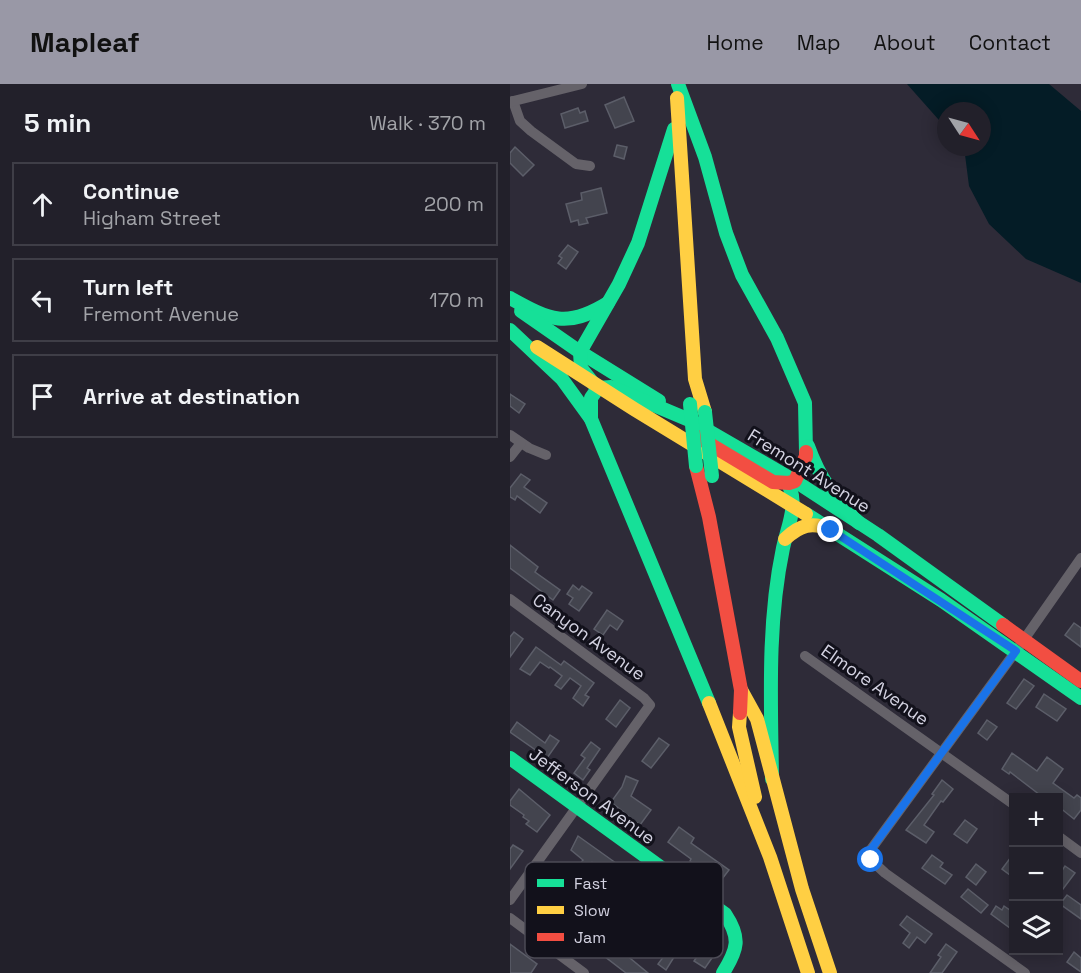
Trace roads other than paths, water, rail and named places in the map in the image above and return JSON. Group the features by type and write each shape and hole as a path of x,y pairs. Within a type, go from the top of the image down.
{"main road":[{"path":"677,84 695,379 699,417 712,476 709,517"},
{"path":"677,84 705,157 726,233 742,275 777,338 805,403 807,445 804,464 792,482 795,506 785,539 773,628 772,778"},
{"path":"597,388 581,369 580,352 609,302 638,243 678,116"},
{"path":"510,298 542,316 559,320 577,319 592,314 609,302"},
{"name":"Fremont Avenue","path":"510,303 580,352 699,417 792,482 859,523 1020,645 1081,698"},
{"path":"510,329 562,379 591,419 696,670 770,857 808,973"},
{"name":"Fremont Avenue","path":"510,329 597,388 1081,681"},
{"path":"695,379 690,404 696,466 709,517 741,690 739,727 770,857"},
{"path":"597,388 604,387 627,392 655,407 699,417"},
{"path":"591,419 590,401 597,388"},
{"path":"626,405 677,426 726,452 773,482 792,482"},
{"path":"807,445 813,465 828,491 840,506 859,523"},
{"path":"785,539 792,531 805,523 821,525 831,530"},
{"path":"741,690 757,718 802,889 830,973"},
{"name":"Jefferson Avenue","path":"510,758 654,862"},
{"name":"Jefferson Avenue","path":"723,913 735,928 738,945 726,969"}],"street":[{"path":"582,84 512,102 520,121 531,131 576,164 590,166"},
{"path":"510,435 546,455"},
{"path":"510,457 521,443"},
{"path":"1025,973 885,873 871,860 869,852 943,753 1081,558"},
{"name":"Canyon Avenue","path":"510,599 649,701 648,709 578,807"},
{"name":"Elmore Avenue","path":"805,656 1009,800"},
{"path":"538,862 578,807"},
{"path":"1063,839 1081,853"},
{"path":"510,900 525,879"},
{"path":"510,918 525,929"},
{"path":"564,958 584,973"}],"water":[{"path":"907,84 1049,84 1081,111 1081,283 1026,259 989,224 969,186 965,156 991,156 991,102 937,102 937,118"}]}
